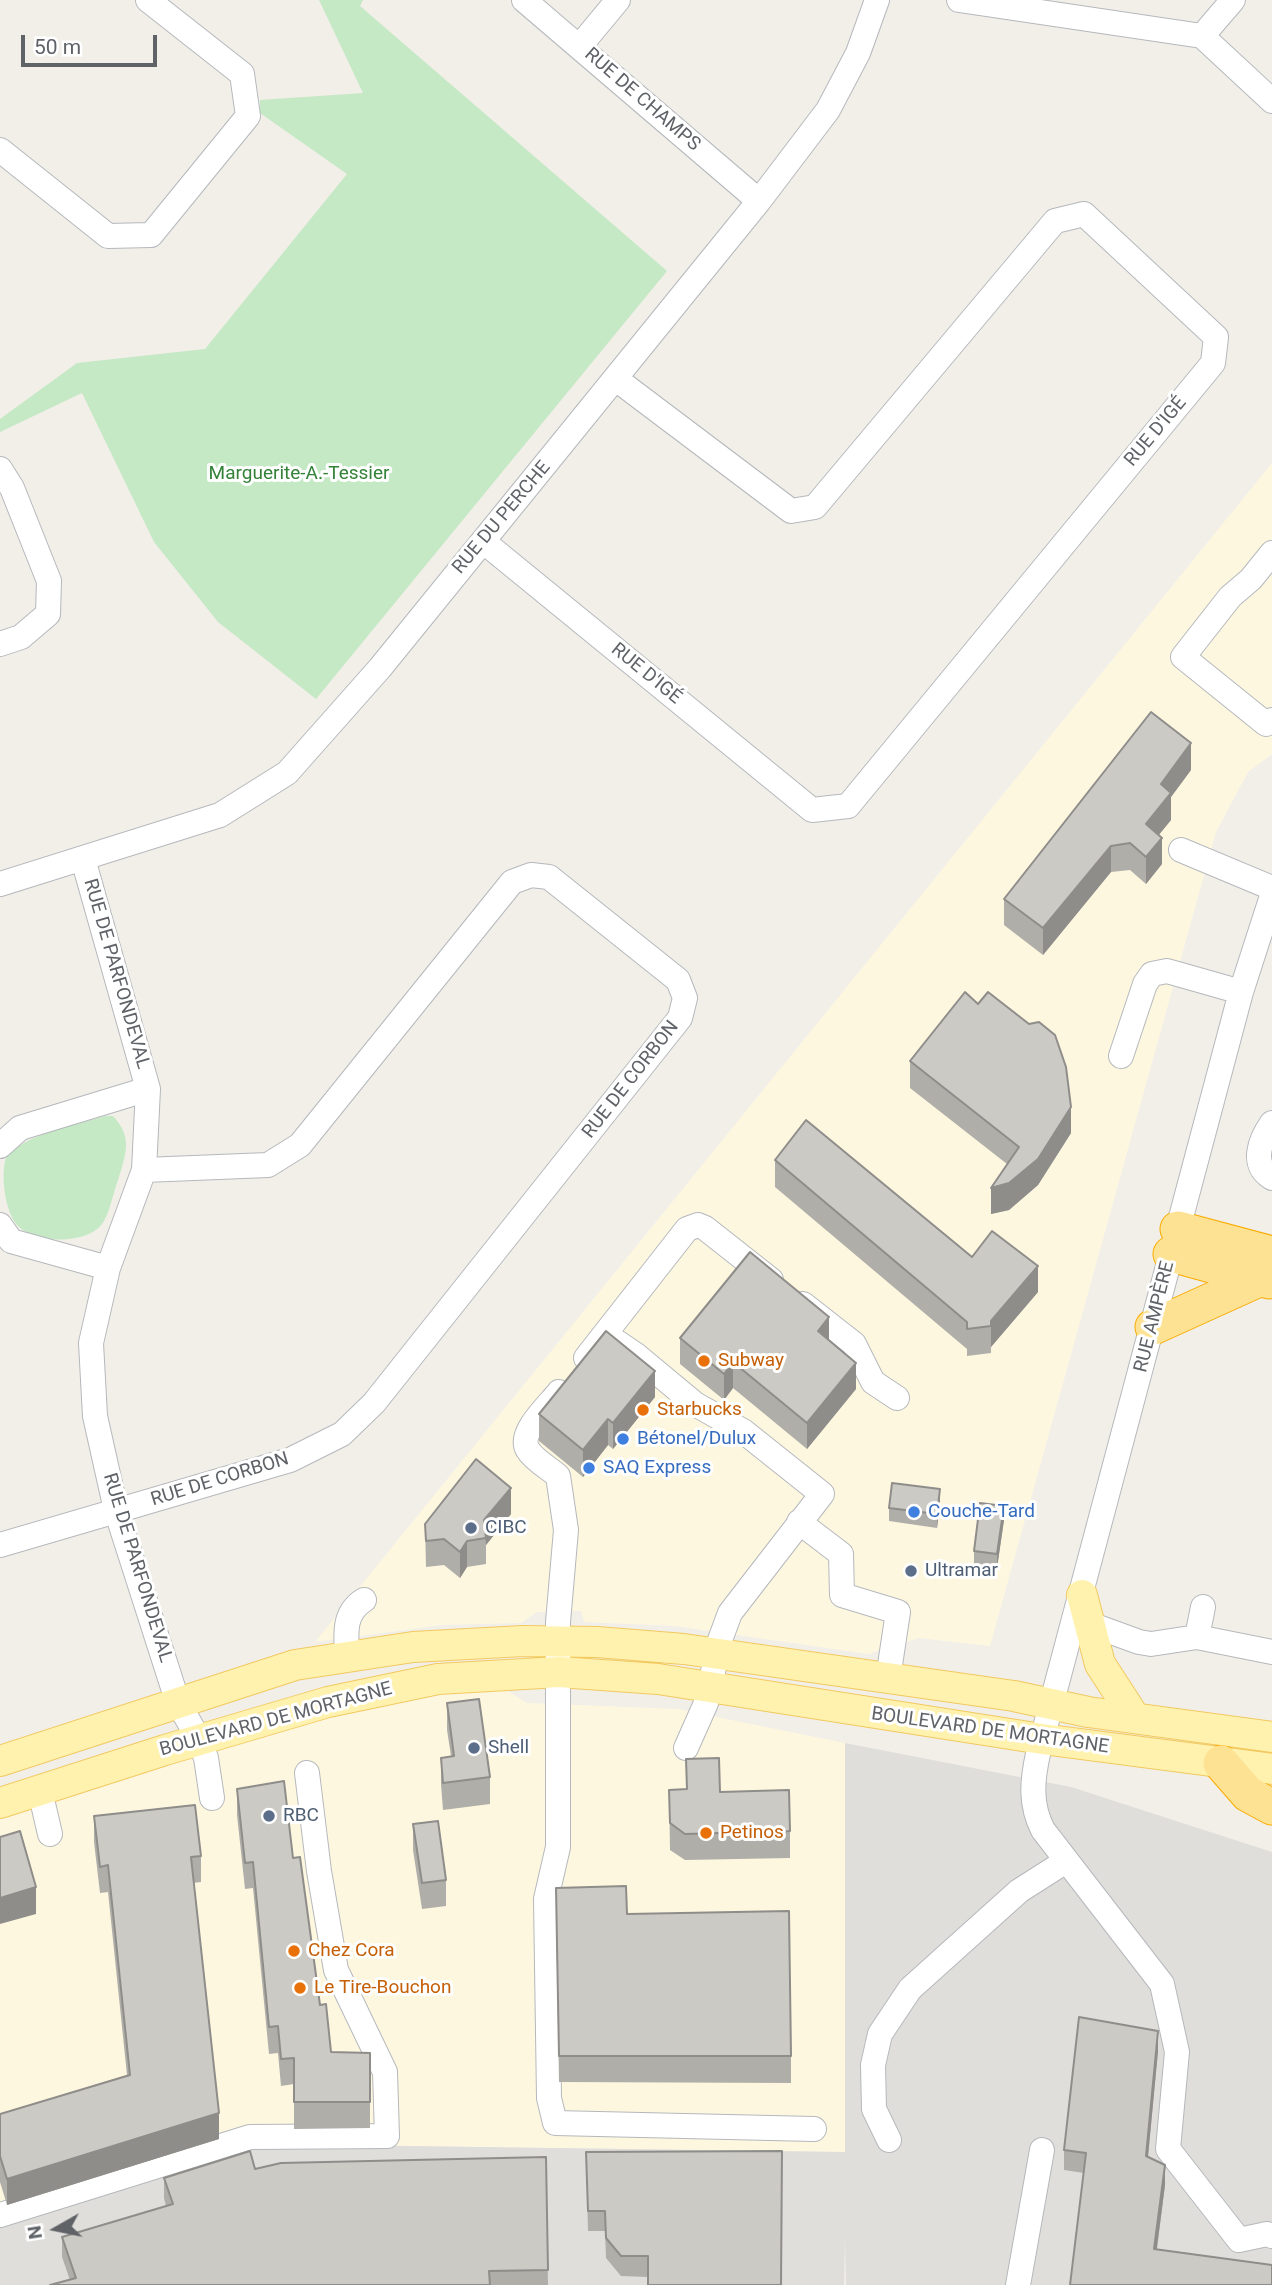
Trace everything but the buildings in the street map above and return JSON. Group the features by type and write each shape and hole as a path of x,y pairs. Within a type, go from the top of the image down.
{"highway":[{"path":"1174,1241 1268,1272"},
{"path":"1153,1327 1268,1272"},
{"path":"1222,1763 1248,1794 1272,1807"}],"main road":[{"path":"1082,1612 1100,1664 1135,1718"},
{"name":"BOULEVARD DE MORTAGNE","path":"0,1761 295,1665 413,1647 558,1641 616,1643 717,1654 1013,1696 1052,1707 1272,1737"},
{"name":"BOULEVARD DE MORTAGNE","path":"0,1803 199,1739 328,1702 438,1679 559,1672 630,1676 1042,1739 1272,1769"}],"street":[{"path":"0,150 108,236 151,235 248,116 242,74 148,0"},
{"name":"RUE DE CHAMPS","path":"524,0 760,201"},
{"path":"579,47 618,0"},
{"name":"RUE DU PERCHE","path":"0,884 220,815 287,773 380,668 760,201 828,110 858,53 877,0"},
{"path":"959,0 1202,36 1272,101"},
{"path":"1202,36 1233,0"},
{"name":"RUE D'IGÉ","path":"484,542 812,810 848,806 1213,363 1216,337 1084,214 1055,221 815,507 790,511 616,379"},
{"path":"0,469 12,488 49,581 48,614 21,638 0,644"},
{"path":"1272,553 1251,579 1230,597 1183,657 1266,724 1272,720"},
{"path":"1181,850 1272,888"},
{"name":"RUE DE PARFONDEVAL","path":"83,859 148,1089 144,1170 108,1268 91,1343 95,1416 116,1510 178,1703 199,1739 212,1798"},
{"name":"RUE DE CORBON","path":"0,1545 290,1460 342,1434 374,1403 680,1018 685,998 678,980 549,877 531,875 512,882 300,1145 268,1165 144,1170"},
{"name":"RUE AMPÈRE","path":"1272,896 1241,992 1174,1241 1082,1612 1034,1770 1034,1808 1043,1830 1162,1984 1177,2052 1168,2148 1239,2240 1267,2234 1272,2236"},
{"path":"1121,1056 1145,984 1152,974 1167,971 1241,992"},
{"name":"RUE DE PARFONDEVAL","path":"0,1146 20,1128 148,1089"},
{"path":"1272,1123 1259,1147 1263,1171 1272,1178"},
{"path":"814,2129 555,2123 549,2098 546,1899 558,1847 558,1641 566,1531 558,1476 528,1450 526,1442 528,1432 687,1228 698,1225 854,1345 873,1382 897,1398"},
{"path":"0,1226 11,1241 108,1268"},
{"path":"605,1334 636,1355 695,1404 743,1431 821,1494 730,1613 704,1708 687,1748"},
{"path":"799,1522 841,1554 842,1595 898,1612 888,1678"},
{"path":"347,1656 346,1624 356,1605 365,1600"},
{"path":"1197,1637 1203,1607"},
{"path":"1082,1612 1124,1638 1151,1644 1197,1637 1272,1652"},
{"path":"0,2215 250,2137 387,2136 385,2072 336,1970 319,1871 307,1773"},
{"path":"40,1791 50,1834"},
{"path":"889,2140 874,2109 873,2065 880,2034 909,1989 1019,1891 1066,1861"},
{"path":"1018,2285 1042,2150"}],"shaded area":[{"path":"1272,463 1272,754 1248,772 1216,832 990,1646 919,1638 868,1654 675,1626 584,1622 581,1611 537,1612 521,1623 442,1625 315,1642"},
{"path":"498,1685 527,1703 677,1709 845,1743 845,2152 263,2144 0,2226 0,1810 262,1731 412,1694"},
{"path":"845,1743 1071,1787 1272,1852 1272,2285 846,2285 845,2240 844,2285 0,2285 0,2226 263,2144 845,2152"}],"green space":[{"name":"Marguerite-A.-Tessier","path":"319,0 363,0 360,6 667,271 316,699 218,622 154,542 82,393 0,432 0,419 77,363 205,349 347,174 260,113 260,100 363,93"},
{"path":"113,1116 119,1124 126,1146 111,1203 102,1224 85,1236 61,1239 37,1236 19,1227 10,1212 5,1192 4,1171 7,1155 41,1135"}],"place":[{"name":"Subway","path":"704,1361"},
{"name":"Starbucks","path":"643,1410"},
{"name":"Bétonel/Dulux","path":"623,1439"},
{"name":"SAQ Express","path":"589,1468"},
{"name":"Couche-Tard","path":"914,1512"},
{"name":"CIBC","path":"471,1528"},
{"name":"Ultramar","path":"911,1571"},
{"name":"Shell","path":"474,1748"},
{"name":"RBC","path":"269,1816"},
{"name":"Petinos","path":"706,1833"},
{"name":"Chez Cora","path":"294,1951"},
{"name":"Le Tire-Bouchon","path":"300,1988"}]}
